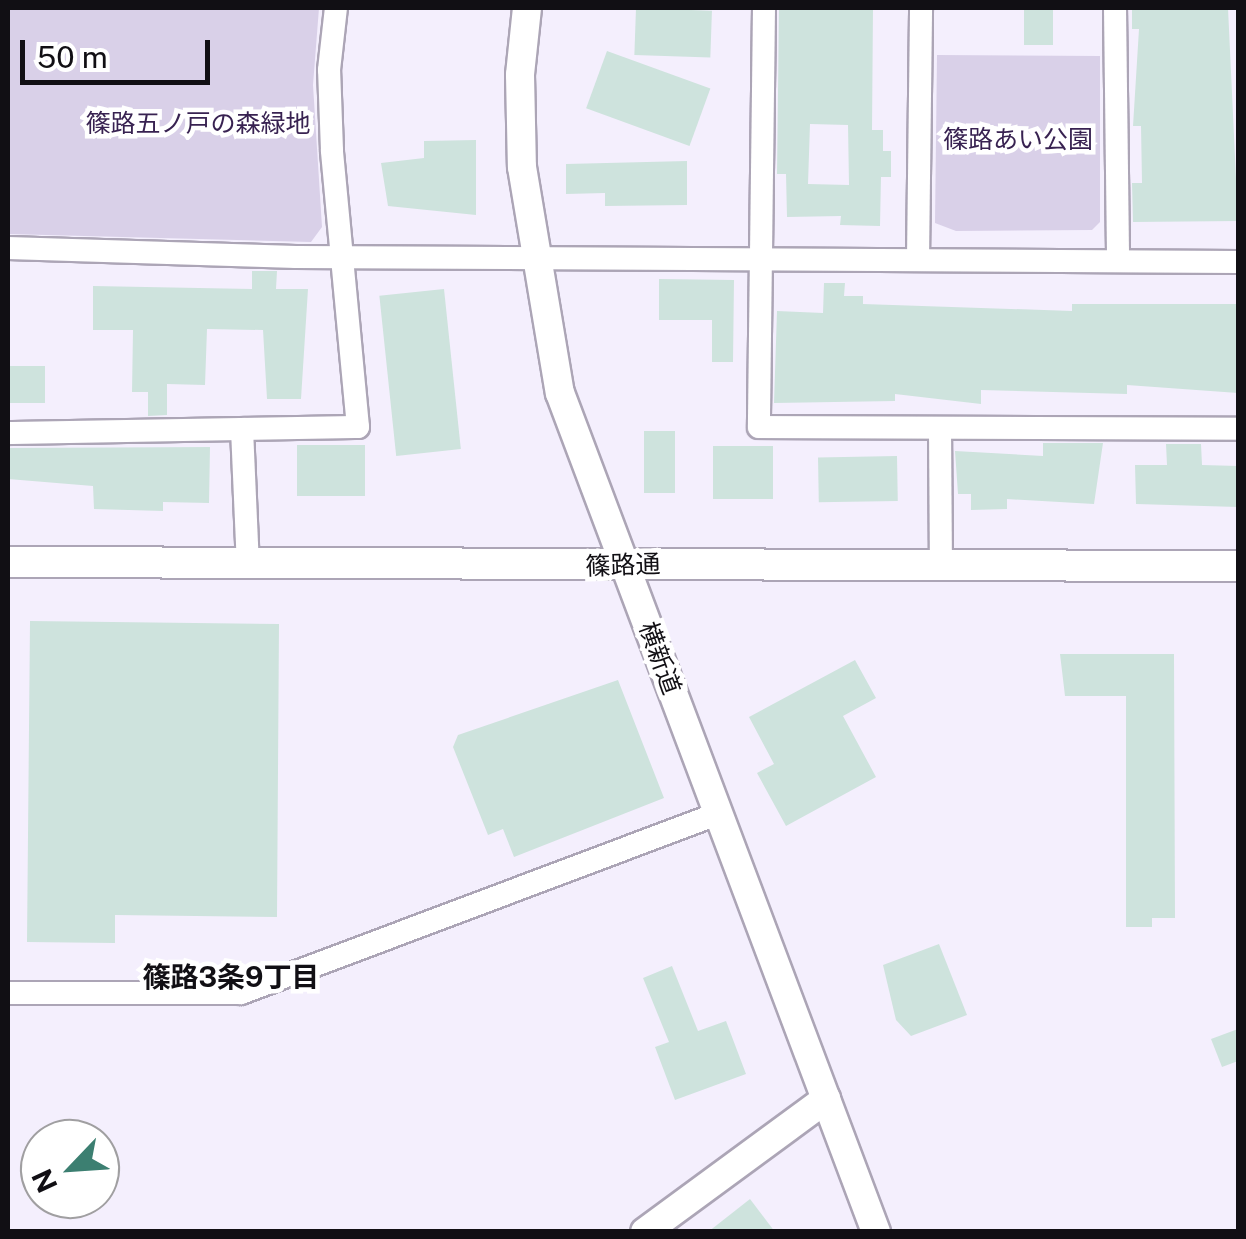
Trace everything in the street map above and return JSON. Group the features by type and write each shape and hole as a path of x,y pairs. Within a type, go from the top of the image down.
{"main road":[{"name":"篠路通","path":"8,562 248,567 1238,566"}],"street":[{"path":"8,432 358,427 329,70 336,8"},
{"name":"横新道","path":"527,8 520,75 533,255 560,392 876,1232"},
{"path":"764,8 758,257 759,427 1238,428"},
{"path":"918,259 921,8"},
{"path":"1116,8 1118,260"},
{"path":"8,248 342,255 1238,262"},
{"path":"940,428 941,564"},
{"path":"242,429 248,567"},
{"path":"8,994 242,993 718,814"},
{"path":"645,1232 826,1099"}],"green space":[{"name":"篠路五ノ戸の森緑地","path":"8,8 319,8 313,85 322,227 311,242 8,234"},
{"name":"篠路あい公園","path":"937,55 1100,56 1100,222 1092,230 956,231 935,223"}],"building":[{"path":"636,8 712,11 710,58 634,55"},
{"path":"779,8 873,8 872,130 883,130 883,151 891,151 891,177 881,177 880,226 840,225 841,216 787,217 786,174 777,174","holes":["810,124 848,125 849,185 808,184"]},
{"path":"1024,8 1053,8 1053,45 1024,45"},
{"path":"1132,8 1228,8 1238,221 1133,222 1132,183 1142,183 1141,126 1133,126 1139,29 1132,29"},
{"path":"607,51 710,89 690,146 586,108"},
{"path":"476,140 476,215 388,206 381,163 424,158 424,141"},
{"path":"687,161 687,205 605,206 605,193 566,194 566,164"},
{"path":"252,271 277,271 276,289 308,289 301,399 267,399 263,330 207,329 205,385 167,384 167,415 148,416 148,392 132,392 133,330 93,330 93,286 252,289"},
{"path":"659,279 734,280 733,362 712,362 712,320 659,320"},
{"path":"824,283 845,283 844,296 863,296 863,304 1072,311 1072,304 1238,304 1238,393 1127,385 1127,394 981,390 981,404 895,394 895,401 774,403 777,311 823,313"},
{"path":"444,289 461,449 396,456 379,296"},
{"path":"8,366 45,366 45,403 8,403"},
{"path":"644,431 675,431 675,493 644,493"},
{"path":"1043,443 1103,443 1094,504 1007,499 1007,509 971,510 971,494 958,494 955,451 1043,456"},
{"path":"1166,444 1201,444 1202,465 1238,466 1238,507 1136,504 1135,465 1167,465"},
{"path":"297,445 365,445 365,496 297,496"},
{"path":"713,446 773,446 773,499 713,499"},
{"path":"210,447 209,503 163,502 163,511 94,509 93,486 8,479 8,448"},
{"path":"897,456 898,501 819,502 818,457"},
{"path":"30,621 279,624 277,917 115,915 115,943 27,942"},
{"path":"1060,654 1174,654 1175,918 1152,918 1152,927 1126,927 1126,696 1065,696"},
{"path":"855,660 876,698 843,716 876,777 786,826 757,773 774,764 749,717"},
{"path":"618,680 664,798 514,857 503,829 488,835 453,747 458,735"},
{"path":"939,944 967,1015 911,1036 896,1020 883,965"},
{"path":"672,966 698,1031 726,1021 746,1074 675,1100 655,1047 669,1042 643,978"},
{"path":"1238,1029 1238,1061 1222,1067 1211,1039"},
{"path":"750,1199 775,1232 708,1232"}],"district":[{"name":"篠路3条9丁目","path":"231,977"}]}
